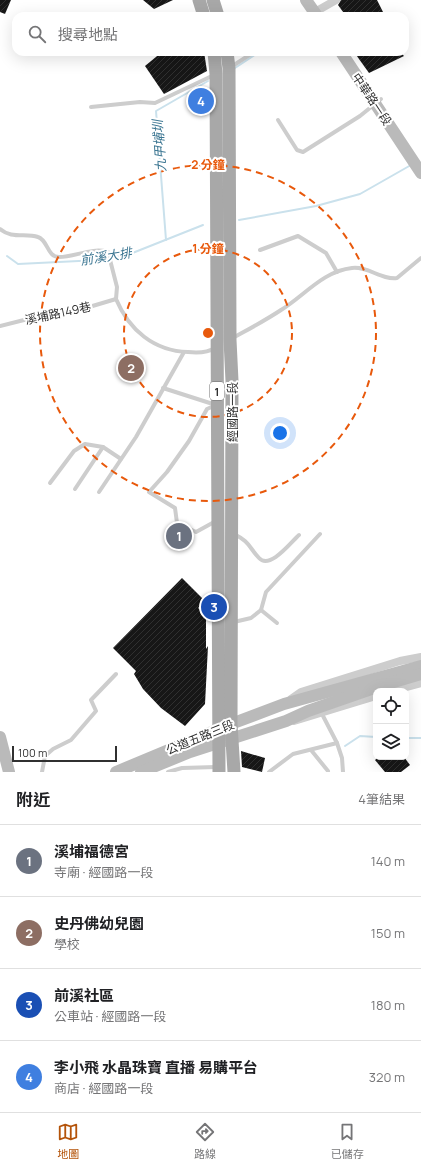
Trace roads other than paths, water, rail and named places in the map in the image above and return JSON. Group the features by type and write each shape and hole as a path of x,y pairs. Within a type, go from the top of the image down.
{"main road":[{"path":"200,0 203,12"},
{"path":"213,0 217,12"},
{"name":"經國路一段","path":"214,56 216,74 218,347 219,769"},
{"name":"經國路一段","path":"228,56 229,68 230,340 232,381 231,724 234,772"}],"street":[{"path":"306,0 318,11 336,0"},
{"name":"中華路一段","path":"344,56 378,101"},
{"name":"中華路一段","path":"352,56 378,101 406,144"},
{"path":"406,144 421,159"},
{"path":"406,144 421,173"},
{"name":"公道五路三段","path":"284,704 302,692 400,661 421,657"},
{"name":"公道五路三段","path":"116,772 218,729 284,704 421,666"},
{"name":"公道五路三段","path":"141,772 183,754 232,740 286,721 308,711 377,687 421,674"},
{"path":"403,688 421,683"},
{"name":"公道五路三段","path":"286,721 297,721 373,697"},
{"path":"0,737 9,772"}],"lane":[{"path":"91,108 140,102 155,103 229,68 248,56"},
{"path":"278,120 300,152 306,151 354,120 378,101"},
{"path":"0,229 5,234 38,237 43,240 54,256 58,257 99,250 108,252 110,254 117,287 116,299 128,322 148,342 172,350 184,352 210,351 218,347 282,310 318,282 347,268 359,268 389,278 397,278 421,258"},
{"path":"260,250 298,236 326,253 337,272"},
{"name":"溪埔路149巷","path":"0,326 79,310 116,299"},
{"path":"99,492 136,437 184,352"},
{"path":"163,388 217,405"},
{"path":"217,405 207,409 189,441 168,472 149,492 176,508 177,523 196,532 218,520 232,519"},
{"path":"50,483 79,446 91,444 103,447 121,459"},
{"path":"75,489 103,447"},
{"path":"232,533 246,540 259,559 264,561 273,559 299,535"},
{"path":"231,622 251,618 261,610 266,592 320,534"},
{"path":"261,610 277,623"},
{"path":"42,772 44,756 53,749 71,740 96,711 91,700 116,674"},
{"path":"322,714 337,743 342,758 342,772"},
{"path":"269,772 290,756 337,743"},
{"path":"311,750 328,771"},
{"path":"168,772 182,768 219,769"}],"waterway":[{"name":"九甲埔圳","path":"235,68 253,56"},
{"name":"九甲埔圳","path":"166,240 156,111 208,81"},
{"name":"前溪大排","path":"239,220 316,206 360,194 411,165"},
{"name":"前溪大排","path":"7,256 18,264 99,260 130,254 203,225"},
{"path":"345,746 360,736 373,737"},
{"path":"409,738 421,738"}],"place":[{"name":"李小飛 水晶珠寶 直播 易購平台","path":"201,101"},
{"name":"史丹佛幼兒園","path":"131,368"},
{"name":"溪埔福德宮","path":"179,536"},
{"name":"前溪社區","path":"214,607"}]}
